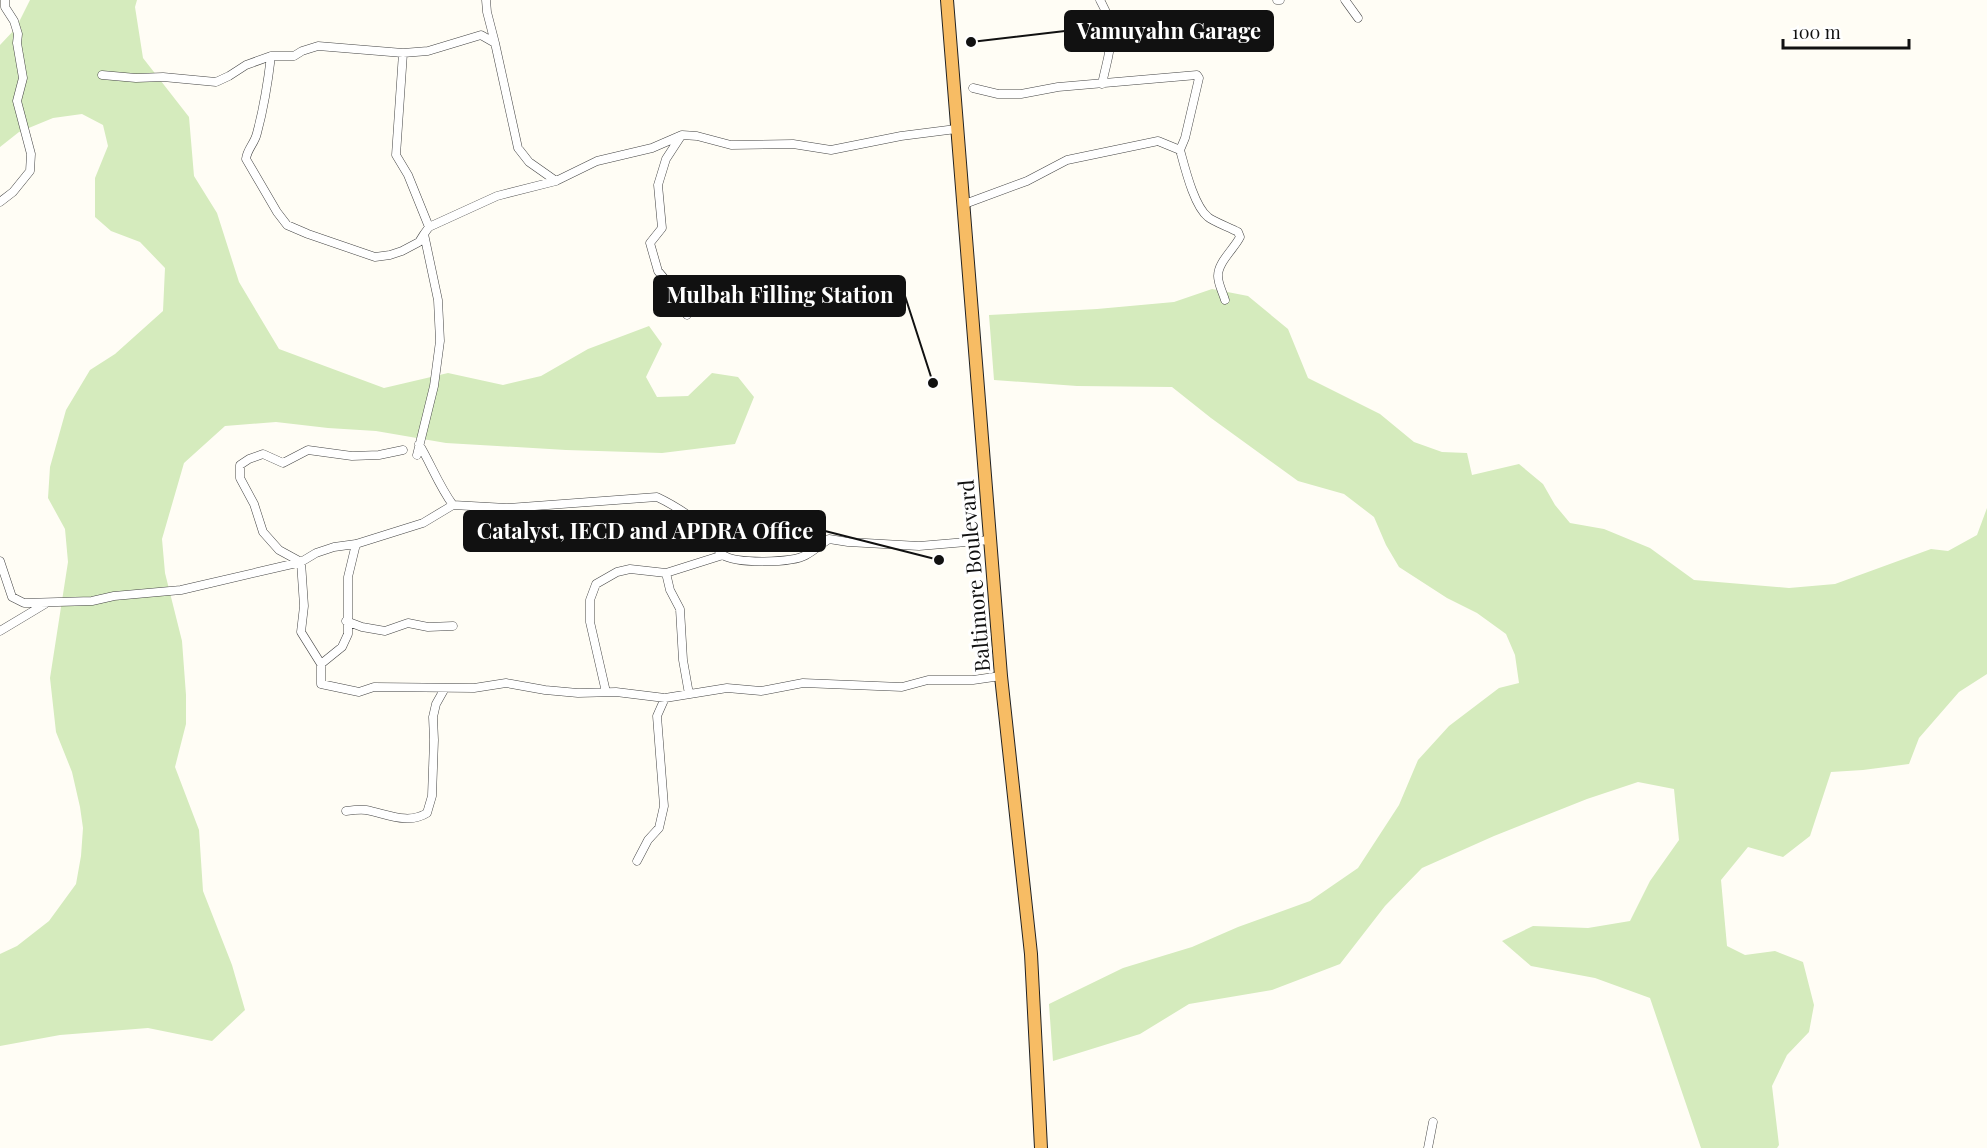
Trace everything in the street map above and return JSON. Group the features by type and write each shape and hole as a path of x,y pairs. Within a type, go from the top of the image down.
{"highway":[{"name":"Baltimore Boulevard","path":"947,0 1001,676 1030,954 1041,1148"}],"street":[{"path":"0,202 13,192 30,171 32,154 17,100 23,78 17,43 18,34 14,21 5,7 5,0"},
{"path":"486,0 518,148 529,162 556,181"},
{"path":"1100,0 1107,13 1112,39 1102,84"},
{"path":"1345,0 1358,18"},
{"path":"102,75 216,82 246,65 271,56 294,56 318,46 404,52 428,51 481,35 495,43"},
{"path":"404,52 396,155 408,175 426,231 438,300 440,341 434,386 417,455"},
{"path":"271,56 264,107 255,142 247,153 246,159 287,225 375,257 402,251 420,242 426,231 496,196 556,181 597,161 652,148 682,135 697,136 731,145 793,144 831,150 901,136 956,129"},
{"path":"973,88 998,94 1021,94 1058,87 1197,75 1199,78 1185,138 1179,150 1199,206 1208,218 1238,232 1240,237 1235,248 1220,266 1218,277 1225,300"},
{"path":"682,135 666,159 658,185 662,228 650,243 658,271 687,315"},
{"path":"962,205 1027,181 1067,160 1158,141 1179,150"},
{"path":"419,443 436,475 439,486 453,505"},
{"path":"301,562 279,550 263,532 254,504 240,478 240,465 263,454 283,463 308,450 352,456 379,455 403,450"},
{"path":"0,561 12,597 24,603 92,601 114,596 181,590 301,562 316,553 334,547 356,544 423,524 453,505 507,508 657,497 679,507 698,523 711,536 723,555"},
{"path":"606,692 590,622 590,600 596,584 617,572 630,568 666,573 723,555 737,560 789,560 805,556 829,539 919,546 990,540"},
{"path":"321,664 342,647 348,634 346,621 348,577 356,544"},
{"path":"301,562 304,606 301,632 321,664 321,684 358,692 374,687 474,688 507,683 545,690 578,693 616,692 665,699 727,688 761,691 803,683 902,687 928,680 973,680 1001,676"},
{"path":"666,573 670,590 680,609 683,660 689,694"},
{"path":"0,631 47,602"},
{"path":"346,621 362,627 385,630 408,623 428,627 453,626"},
{"path":"346,811 364,809 384,815 417,819 428,813 432,796 433,717 436,704 445,688"},
{"path":"637,861 648,840 659,828 664,806 657,717 665,699"},
{"path":"1428,1148 1433,1122"}],"green space":[{"path":"30,0 137,0 135,7 143,58 189,117 194,176 217,213 239,282 279,349 384,388 448,373 503,385 541,376 588,349 649,326 662,344 646,377 657,397 688,396 712,373 738,377 754,397 735,444 662,453 446,443 376,431 276,422 225,426 184,463 162,539 165,573 182,641 186,695 186,724 175,767 199,830 203,891 232,965 245,1010 212,1041 148,1028 60,1035 0,1046 0,954 17,946 49,921 76,884 81,856 83,828 80,807 72,772 56,732 50,678 68,562 65,529 48,498 50,467 66,410 90,370 115,354 163,311 165,268 140,242 111,231 95,217 95,178 108,146 103,125 82,114 53,118 19,132 0,147 0,45 16,28"},
{"path":"1212,289 1248,296 1288,329 1308,378 1380,414 1414,442 1442,452 1467,453 1472,475 1519,464 1543,484 1555,505 1570,523 1604,529 1650,548 1694,580 1789,588 1835,584 1931,549 1948,551 1977,535 1987,508 1987,674 1959,692 1919,738 1909,764 1831,772 1810,836 1783,857 1748,847 1721,880 1727,946 1745,955 1775,951 1803,962 1814,1005 1809,1032 1787,1055 1772,1086 1779,1145 1777,1148 1701,1148 1650,998 1595,978 1531,966 1502,941 1533,926 1588,928 1630,921 1650,881 1679,840 1674,789 1638,782 1587,799 1494,836 1422,868 1385,906 1340,964 1272,990 1189,1004 1140,1034 1053,1061 1049,1004 1123,968 1192,947 1238,927 1310,901 1358,868 1399,805 1418,760 1449,726 1499,688 1519,683 1515,655 1506,634 1477,613 1447,598 1399,567 1374,517 1344,494 1298,481 1172,387 1077,386 994,380 989,315 1174,302"}],"place":[{"name":"Vamuyahn Garage","path":"971,42"},
{"name":"Mulbah Filling Station","path":"933,383"},
{"name":"Catalyst, IECD and APDRA Office","path":"939,560"}]}
